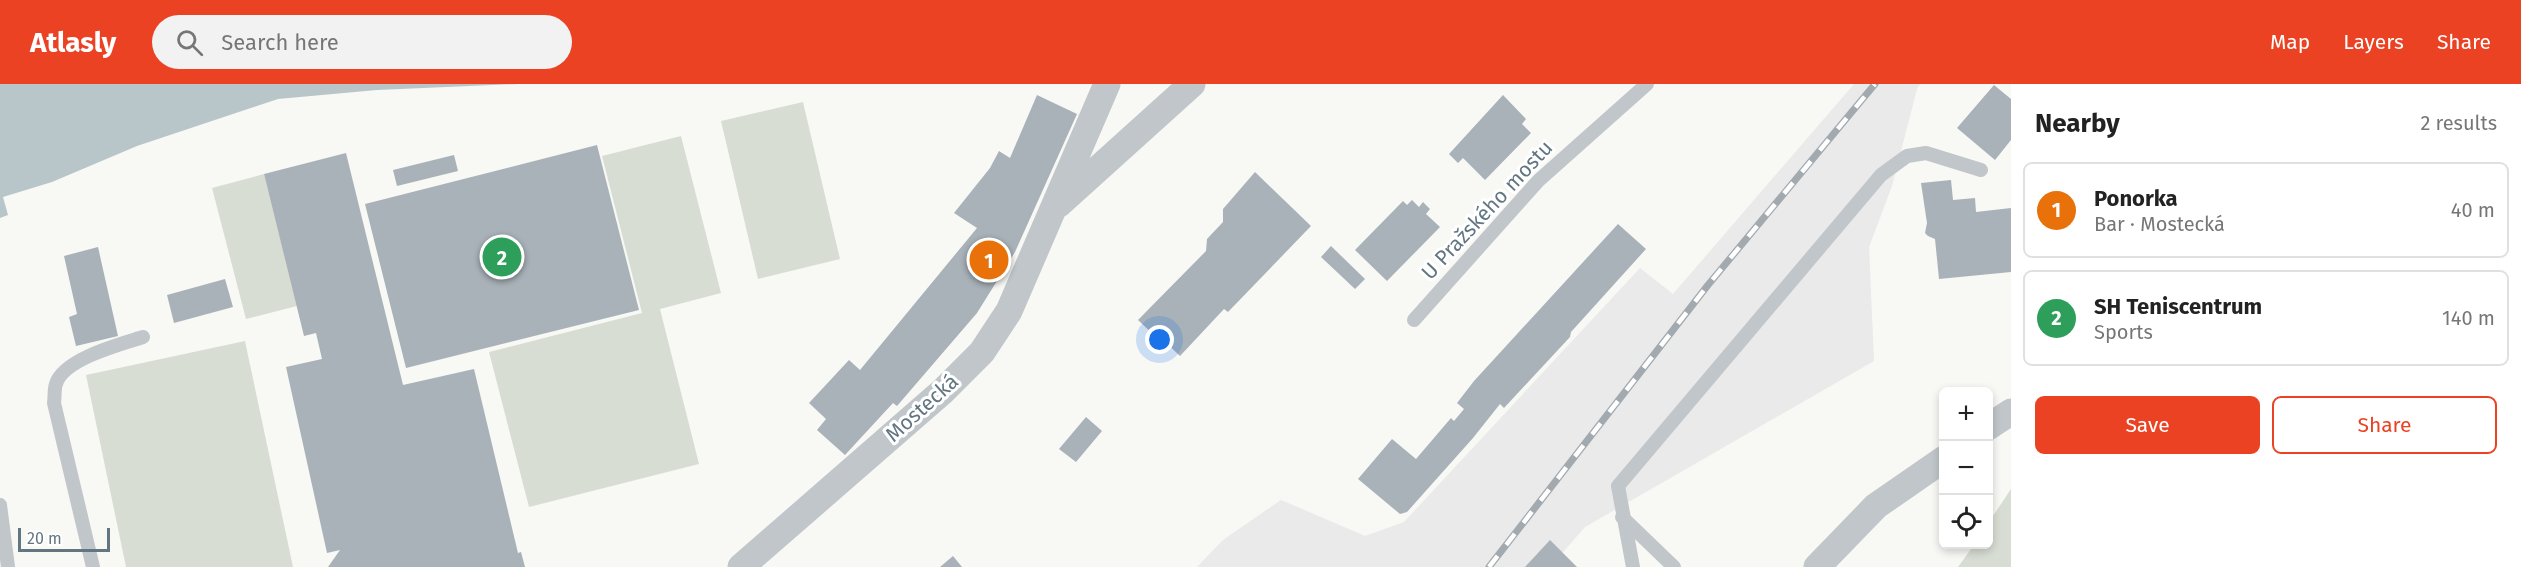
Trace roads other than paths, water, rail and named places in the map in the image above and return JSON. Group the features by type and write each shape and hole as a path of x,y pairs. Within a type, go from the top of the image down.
{"street":[{"name":"Mostecká","path":"741,567 944,391 982,352 1008,311 1107,84"},
{"name":"Mostecká","path":"1053,210 1192,84"},
{"path":"1993,424 2011,412"},
{"path":"1817,567 1876,506 1939,462"}],"lane":[{"name":"U Pražského mostu","path":"1414,320 1538,181 1647,84"},
{"path":"1633,567 1618,486 1881,175 1907,156 1926,153 1981,170"},
{"path":"93,567 54,403 56,382 72,366 98,351 143,337"},
{"path":"0,505 8,567"},
{"path":"1622,517 1674,567"}],"railway":[{"path":"1489,567 1708,285 1875,84"}],"place":[{"name":"SH Teniscentrum","path":"502,257"},
{"name":"Ponorka","path":"989,260"}]}
